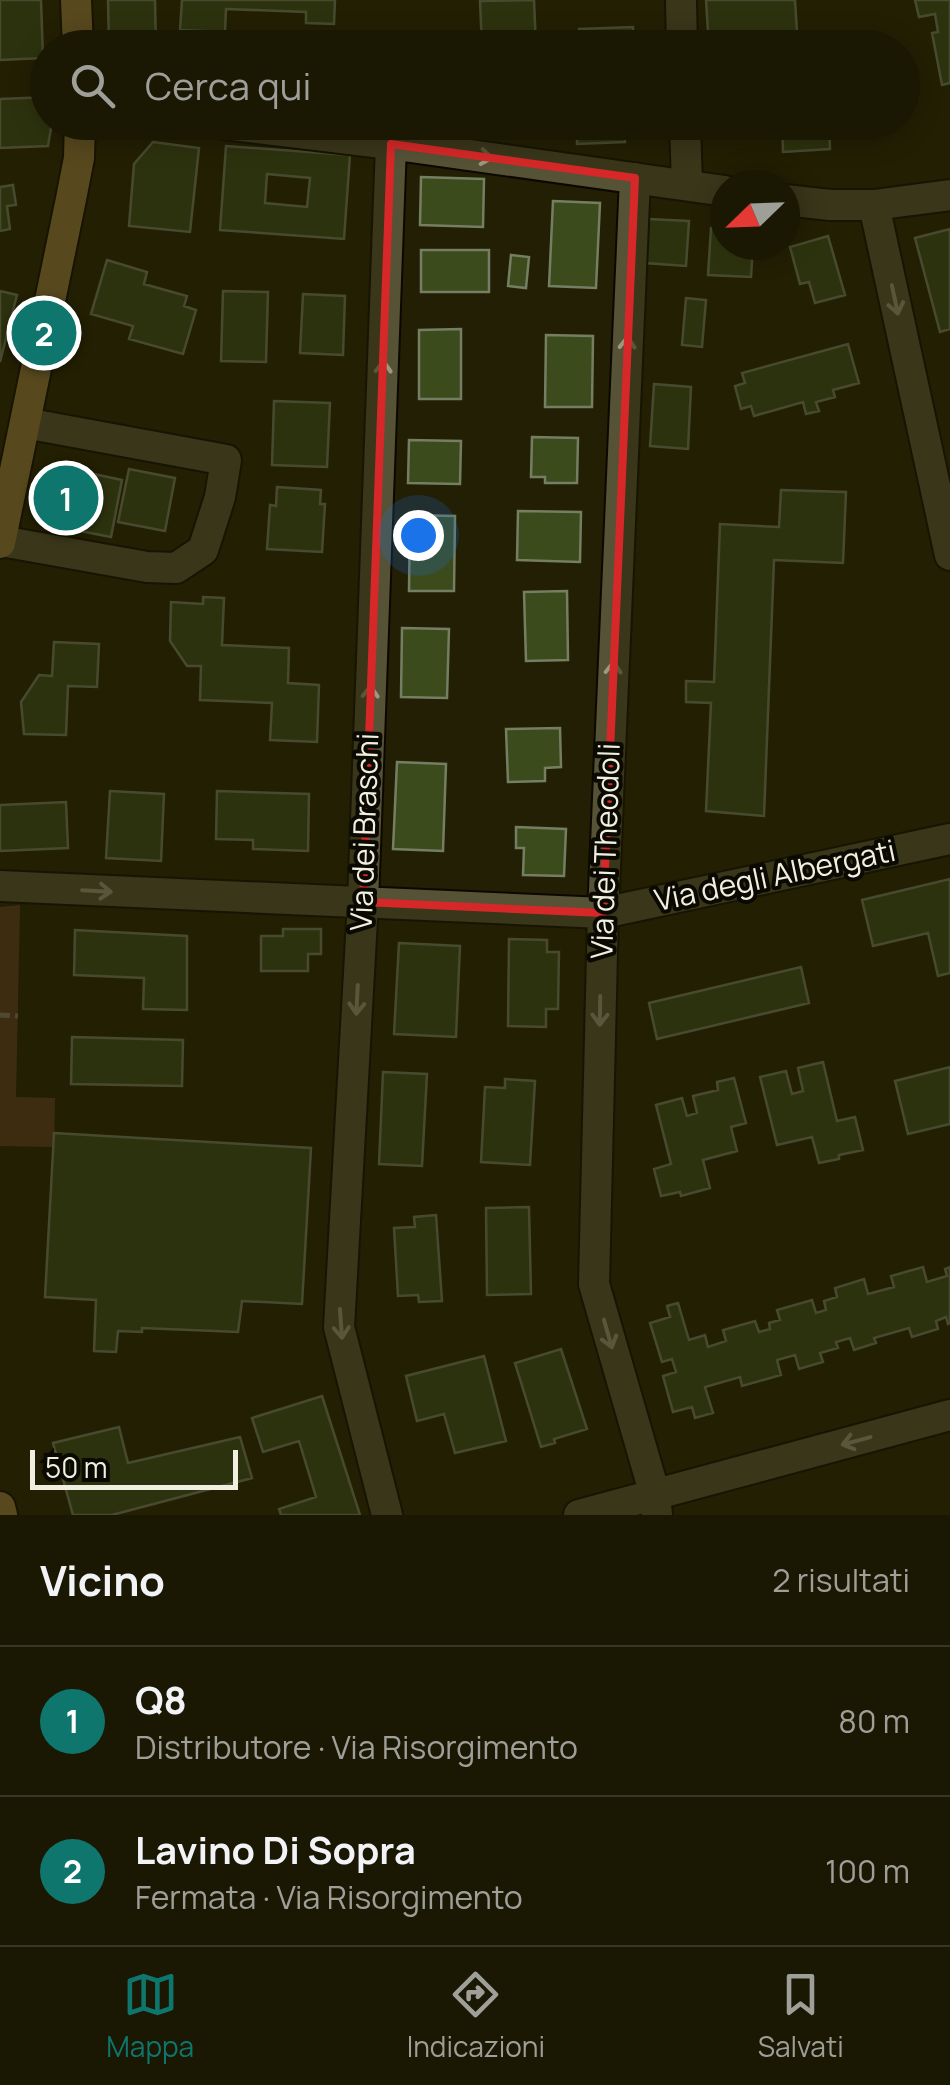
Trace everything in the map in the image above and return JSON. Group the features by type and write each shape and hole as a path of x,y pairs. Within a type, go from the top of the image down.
{"main road":[{"path":"76,0 77,30"},
{"path":"0,542 8,466 25,423 76,172 79,140"},
{"path":"0,1507 2,1515"}],"street":[{"path":"681,0 682,30"},
{"path":"358,140 710,189"},
{"path":"686,140 687,185"},
{"name":"Via dei Braschi","path":"387,1515 339,1326 363,902 391,144"},
{"name":"Via dei Theodoli","path":"634,178 602,913 594,1284 656,1505"},
{"path":"800,202 874,205 950,194"},
{"path":"874,205 950,555"},
{"path":"0,542 147,567 176,568 203,550 220,497 226,460 25,423"},
{"name":"Via degli Albergati","path":"0,886 602,913 950,839"},
{"path":"580,1515 656,1505 950,1415"}],"path":[{"path":"0,1016 18,1016"}],"highlighted area":[{"path":"391,144 635,178 603,913 363,902"}],"shaded area":[{"path":"20,905 16,1097 55,1098 54,1147 0,1146 0,907"}],"building":[{"path":"0,0 41,0 42,30 30,30 30,59 0,60"},
{"path":"108,0 155,0 156,30 109,30"},
{"path":"182,0 335,0 334,24 306,23 306,12 226,9 225,30 180,30"},
{"path":"534,0 535,30 481,30 480,1"},
{"path":"706,0 795,0 797,30 708,30"},
{"path":"915,0 950,0 950,83 942,85 932,33 938,32 935,14 919,17"},
{"path":"633,27 633,30 579,29"},
{"path":"30,98 30,140 49,140 48,146 0,148 0,99"},
{"path":"577,140 625,142 577,144"},
{"path":"783,140 830,140 830,149 783,152"},
{"path":"153,142 199,148 190,232 129,226 134,164"},
{"path":"226,146 350,155 344,239 220,230","holes":["267,174 310,178 307,207 265,203"]},
{"path":"421,177 484,179 483,227 420,225"},
{"path":"13,185 16,205 7,206 10,229 0,231 0,187"},
{"path":"553,201 600,203 596,288 549,286"},
{"path":"648,219 689,221 686,266 645,263"},
{"path":"950,229 950,329 940,332 915,238"},
{"path":"828,236 845,295 815,303 809,282 800,284 794,260 800,260 800,244"},
{"path":"710,244 710,260 752,260 751,277 708,275"},
{"path":"421,250 489,250 489,292 421,292"},
{"path":"511,255 529,257 526,288 508,286"},
{"path":"107,260 147,272 144,284 187,296 184,306 196,310 183,354 129,339 133,326 91,314"},
{"path":"0,291 17,295 0,362"},
{"path":"223,291 268,292 266,362 221,361"},
{"path":"303,294 345,296 343,355 300,353"},
{"path":"686,298 706,300 702,347 682,345"},
{"path":"461,329 461,399 419,399 419,330"},
{"path":"546,335 593,336 592,407 545,407"},
{"path":"848,344 859,383 833,390 835,397 816,402 819,411 806,414 803,402 754,416 751,406 741,409 735,386 745,383 742,373"},
{"path":"654,384 691,387 688,449 650,446"},
{"path":"274,401 330,403 327,467 272,465"},
{"path":"532,437 578,438 577,483 545,483 545,477 531,477"},
{"path":"409,440 461,441 460,484 408,483"},
{"path":"61,467 122,480 111,537 49,525"},
{"path":"129,469 175,478 165,531 118,522"},
{"path":"277,487 321,490 320,504 325,504 322,552 267,549 270,505 276,506"},
{"path":"781,490 846,492 843,563 774,560 764,816 706,811 711,703 686,702 686,681 714,682 720,524 779,527"},
{"path":"518,511 581,512 580,562 517,560"},
{"path":"410,515 455,516 454,591 409,591"},
{"path":"567,591 568,660 526,661 524,592"},
{"path":"203,597 224,598 222,645 289,648 288,683 319,685 317,742 270,740 272,703 200,700 201,666 187,666 170,641 171,602 203,604"},
{"path":"402,628 449,629 447,698 401,697"},
{"path":"54,642 99,644 97,687 68,686 66,735 24,734 21,702 39,675 52,676"},
{"path":"560,728 561,767 545,768 545,781 508,782 506,729"},
{"path":"397,762 446,764 443,851 393,849"},
{"path":"110,791 164,794 161,861 106,858"},
{"path":"217,791 309,794 308,851 253,849 253,840 216,839"},
{"path":"66,802 68,848 0,851 0,805"},
{"path":"516,827 566,829 564,876 523,875 524,848 516,848"},
{"path":"950,879 950,973 938,976 928,933 873,946 862,900"},
{"path":"283,929 321,929 321,954 308,954 308,971 261,971 261,936 283,936"},
{"path":"75,930 187,936 187,1010 143,1009 144,978 74,975"},
{"path":"509,939 547,940 547,952 559,952 558,1009 546,1009 546,1027 508,1026"},
{"path":"399,943 460,946 456,1037 394,1034"},
{"path":"801,967 809,1003 657,1039 649,1003"},
{"path":"72,1037 183,1040 182,1086 71,1084"},
{"path":"823,1062 837,1121 855,1117 863,1150 819,1163 812,1137 777,1145 760,1077 786,1071 792,1094 803,1091 798,1068"},
{"path":"950,1067 950,1124 908,1134 895,1081"},
{"path":"383,1072 427,1074 422,1166 379,1164"},
{"path":"734,1078 746,1123 731,1127 737,1151 703,1160 710,1188 681,1196 680,1192 661,1196 654,1169 671,1164 656,1105 682,1098 687,1116 697,1113 693,1096 718,1090 717,1082"},
{"path":"505,1079 535,1081 530,1165 481,1162 485,1087 505,1088"},
{"path":"54,1133 311,1148 302,1304 242,1301 238,1332 142,1328 142,1332 118,1331 116,1352 94,1351 96,1300 45,1297"},
{"path":"529,1207 531,1294 487,1295 486,1208"},
{"path":"436,1215 442,1301 419,1302 418,1295 398,1296 394,1228 415,1227 414,1217"},
{"path":"923,1267 927,1282 947,1276 945,1269 950,1267 950,1323 946,1317 936,1321 938,1329 912,1337 909,1328 874,1338 876,1343 854,1350 850,1338 836,1342 838,1348 820,1353 823,1362 799,1369 795,1355 777,1360 781,1375 742,1386 740,1377 705,1387 713,1413 695,1418 692,1407 673,1412 663,1376 676,1372 672,1359 662,1362 650,1323 670,1317 667,1306 678,1303 689,1340 705,1335 708,1347 726,1341 723,1330 755,1321 759,1332 770,1329 769,1323 780,1320 777,1310 812,1300 816,1313 826,1310 824,1301 837,1297 835,1288 864,1279 868,1294 894,1287 891,1276"},
{"path":"561,1349 587,1429 541,1447 515,1363"},
{"path":"484,1356 506,1441 455,1453 444,1414 417,1421 406,1376"},
{"path":"322,1396 360,1515 281,1515 279,1509 316,1497 299,1441 263,1452 252,1418"},
{"path":"119,1427 128,1463 240,1437 252,1478 112,1515 73,1515 53,1443"}],"place":[{"name":"Lavino Di Sopra","path":"44,333"},
{"name":"Q8","path":"66,498"}]}
